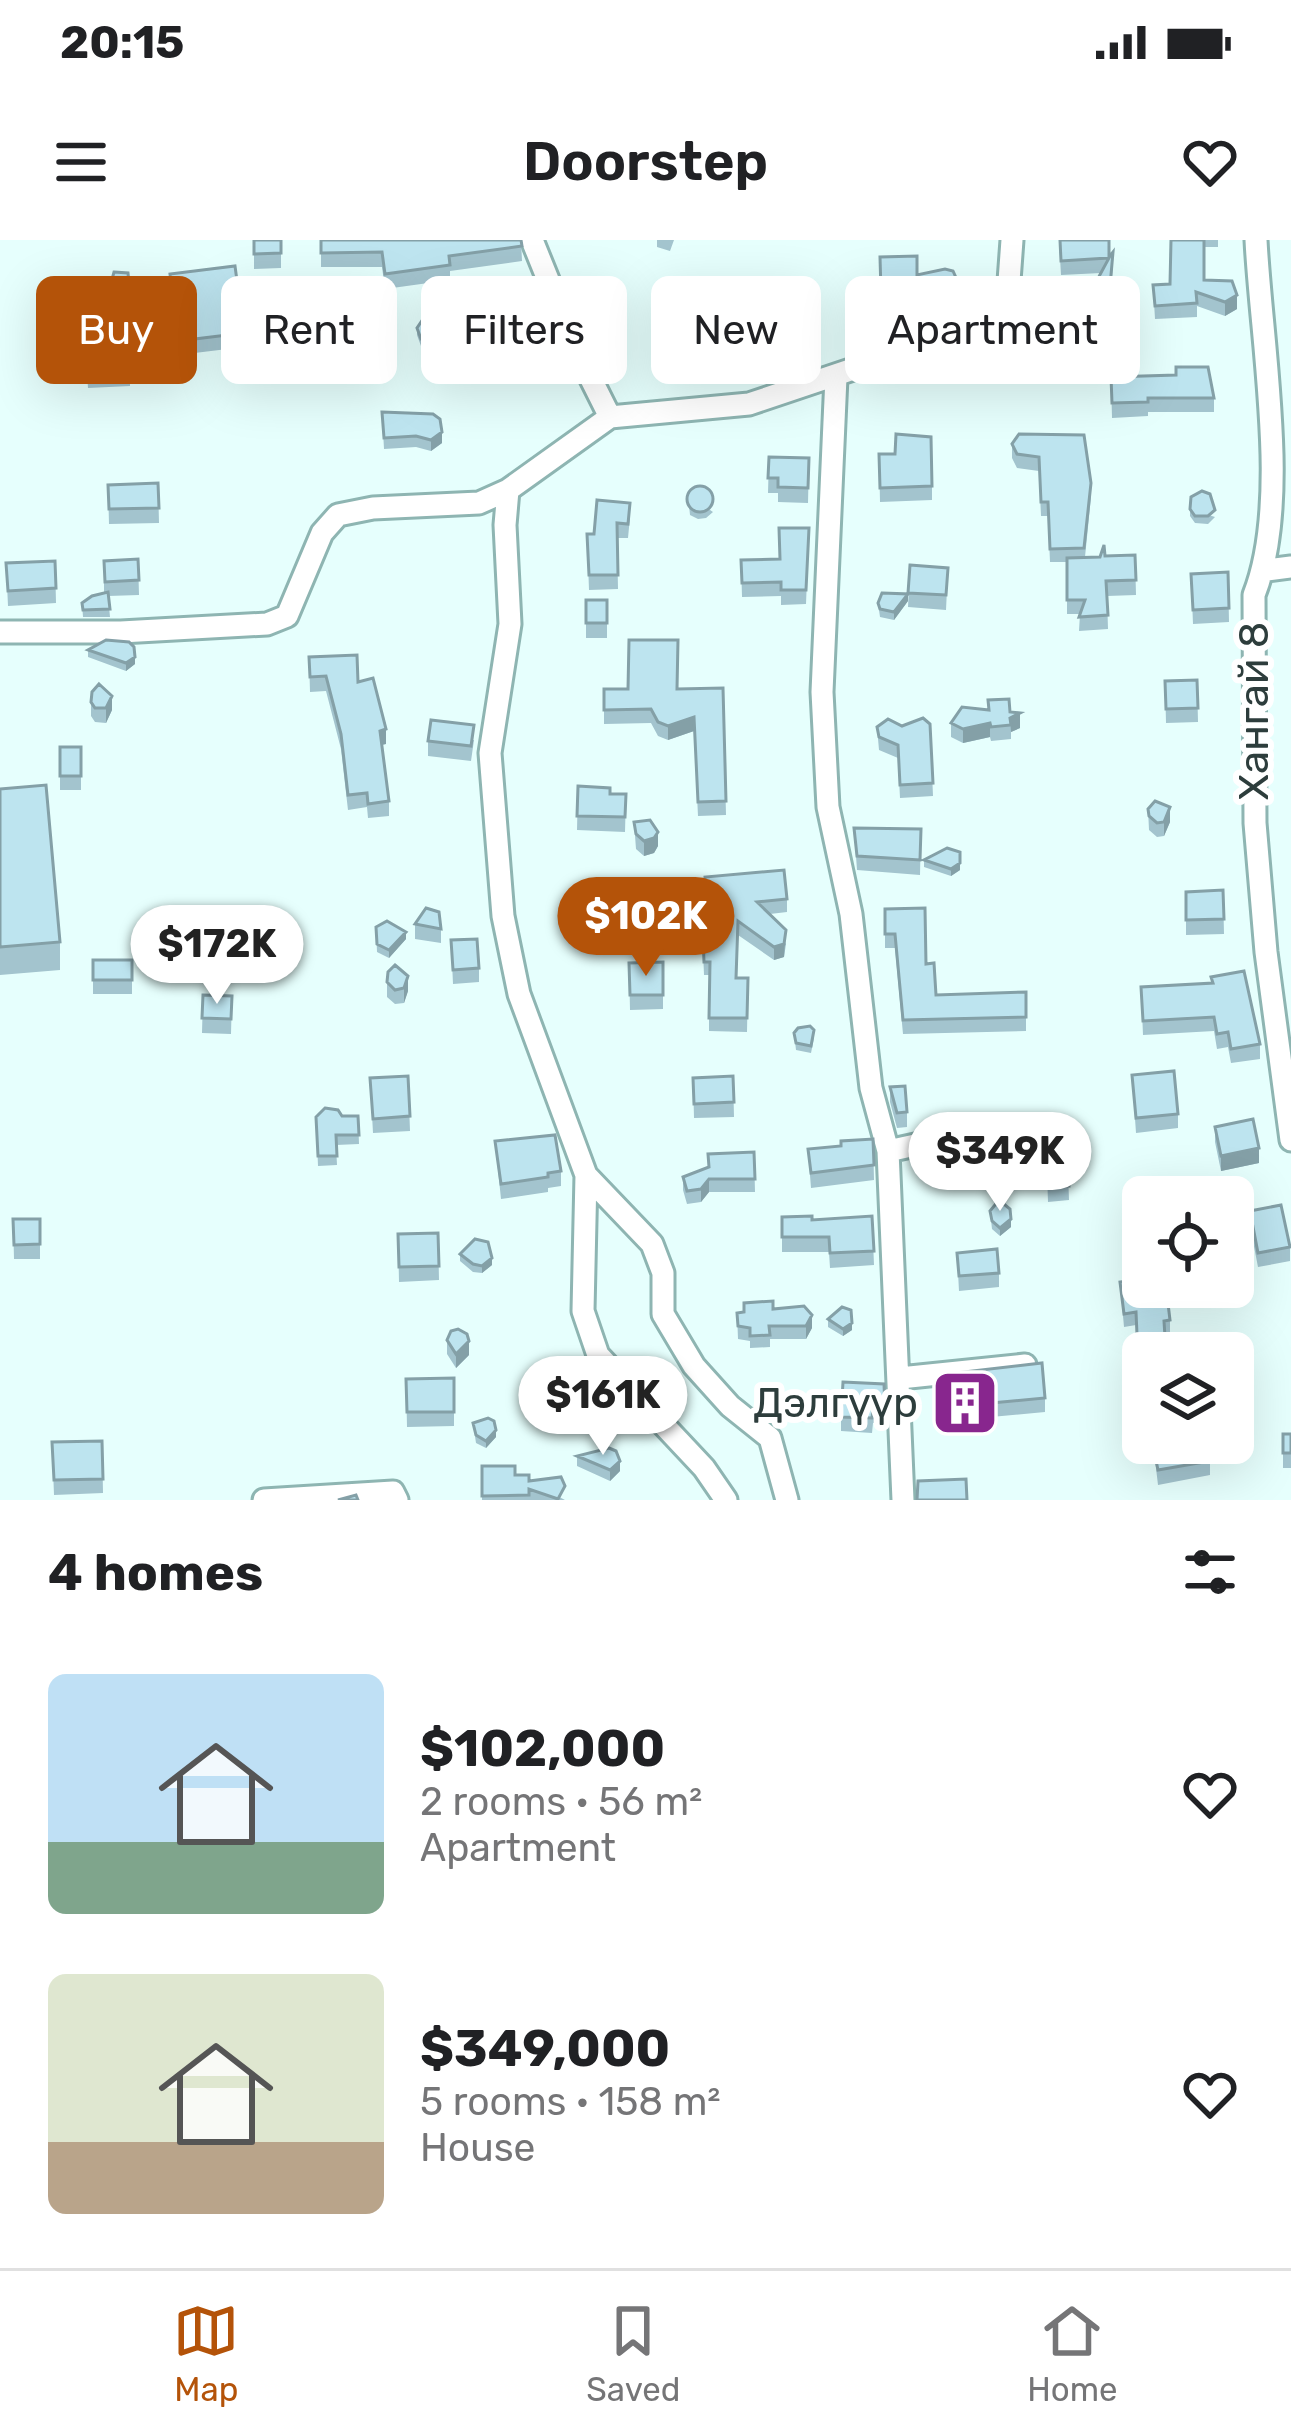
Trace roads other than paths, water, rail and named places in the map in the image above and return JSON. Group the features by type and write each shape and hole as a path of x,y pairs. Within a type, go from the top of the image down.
{"street":[{"path":"532,240 576,349 610,417"},
{"path":"0,632 122,632 267,624 287,616 322,533 338,514 479,503 508,490 610,417 749,404 880,360 954,353 1005,336 1012,240"},
{"name":"Хангай 8","path":"1256,240 1259,296 1276,398 1275,488 1267,570 1254,595 1255,823 1266,952 1291,1140"},
{"path":"836,377 822,692 828,807 851,914 871,1088 888,1151 903,1500"},
{"path":"508,490 510,625 490,754 503,916 519,994 586,1175 583,1311 598,1355 704,1468 726,1500"},
{"path":"1267,570 1291,567"},
{"path":"888,1151 929,1142 999,1138"},
{"path":"586,1175 652,1244 663,1273 663,1314 694,1366 730,1406 770,1438 787,1500"},
{"path":"900,1378 1030,1365"},
{"path":"264,1500 393,1492 397,1500"}],"place":[{"name":"Дэлгүүр","path":"965,1403"}]}
